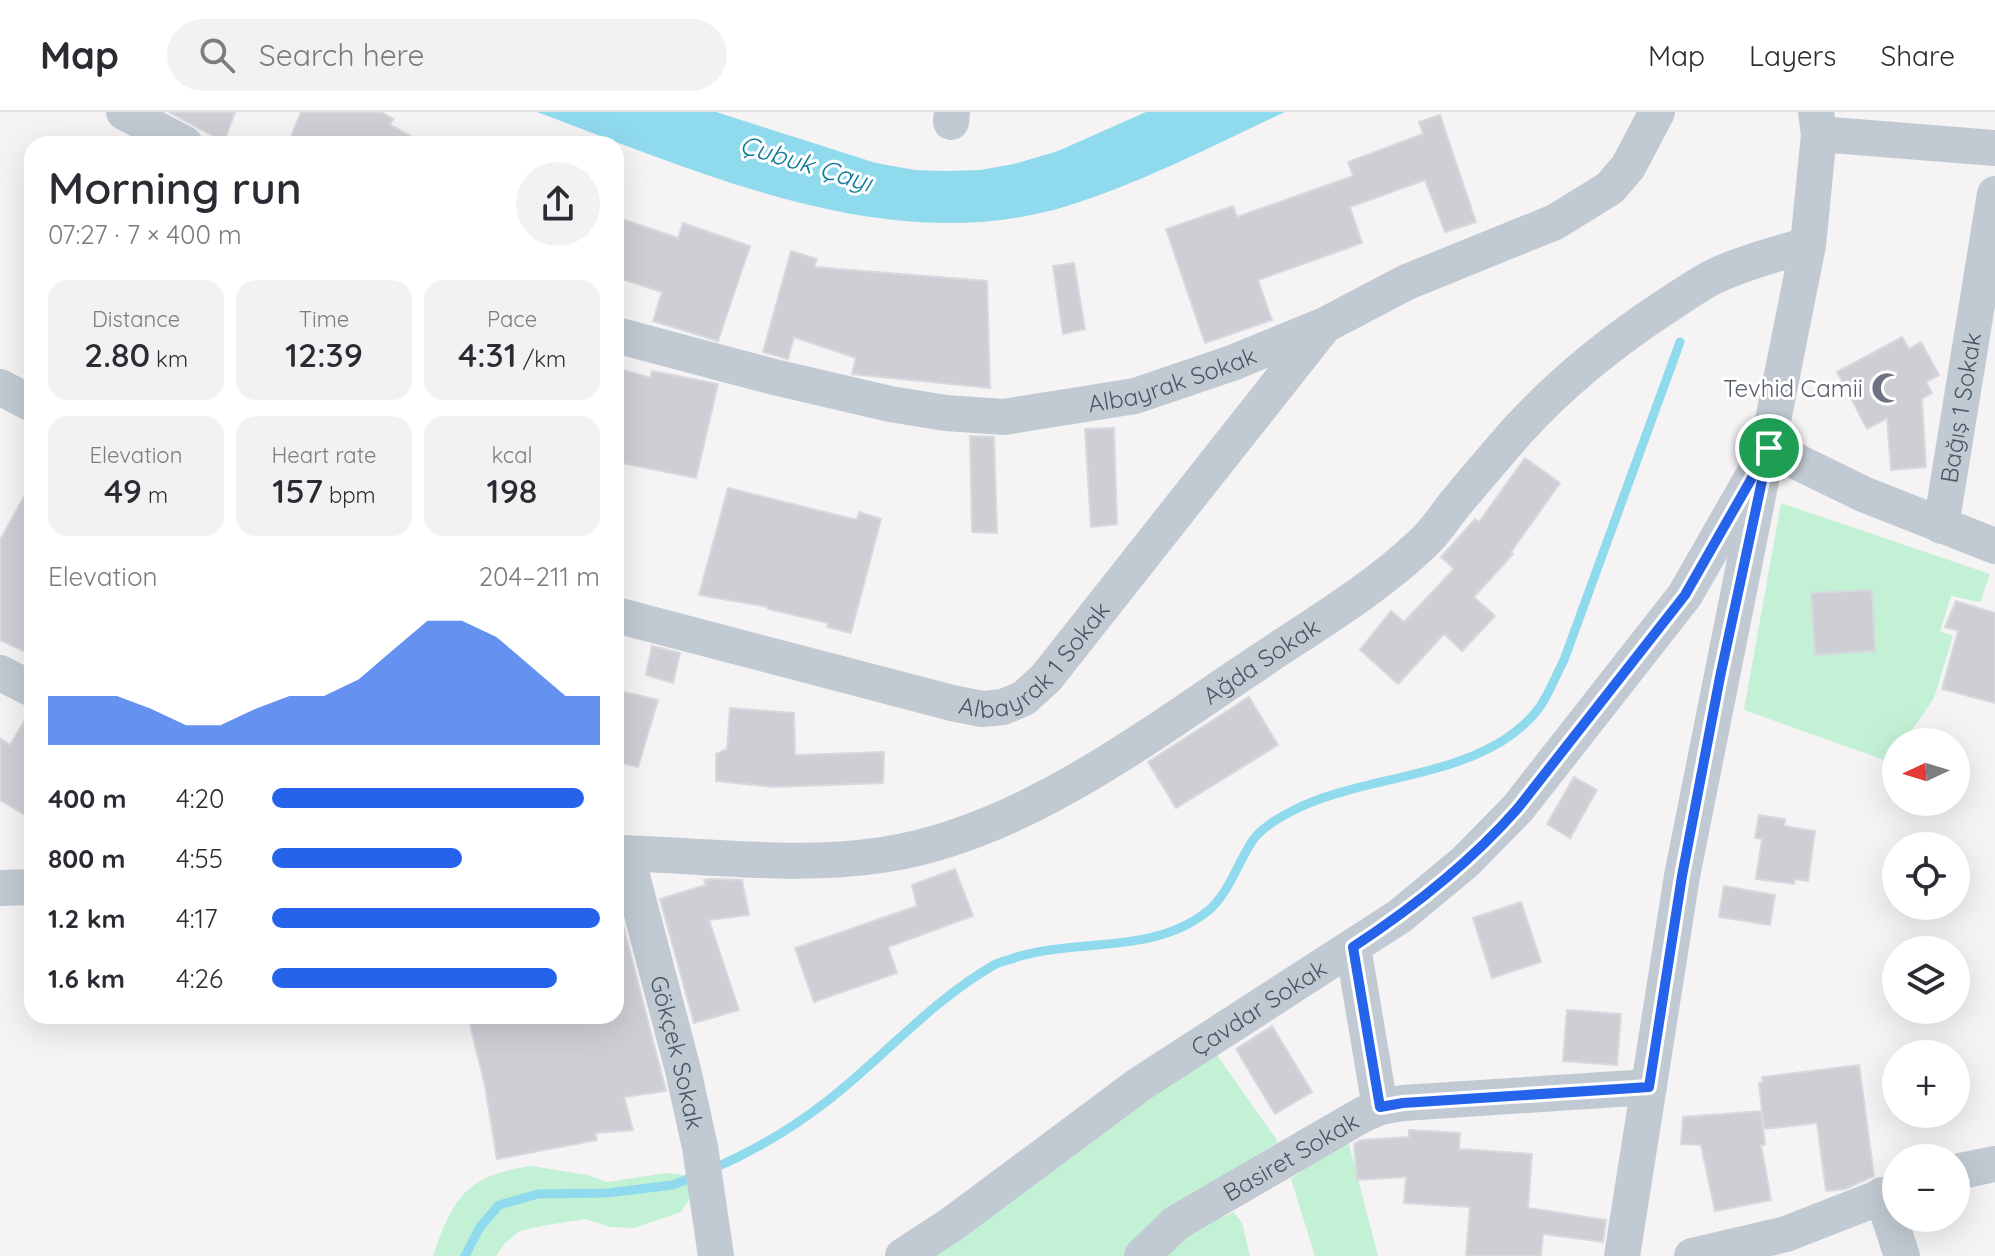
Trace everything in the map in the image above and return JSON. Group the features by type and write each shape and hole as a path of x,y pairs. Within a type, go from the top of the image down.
{"street":[{"path":"124,112 170,136"},
{"name":"Albayrak Sokak","path":"624,337 770,376 890,404 946,413 1004,417 1135,396 1232,363 1325,325 1407,282 1555,222 1610,188 1628,167 1657,112"},
{"path":"1818,123 1866,112"},
{"path":"1818,123 1995,148"},
{"path":"1622,1256 1682,876 1808,245 1818,123"},
{"name":"Bağış 1 Sokak","path":"1941,526 1995,194"},
{"name":"Ağda Sokak","path":"624,853 778,860 883,855 929,844 985,825 1039,802 1094,772 1325,618 1402,562 1426,540 1518,430 1594,356 1713,277 1743,264 1808,245"},
{"name":"Albayrak 1 Sokak","path":"624,617 952,703 982,709 1003,707 1024,698 1071,648 1325,325"},
{"path":"0,387 24,400"},
{"path":"1769,448 1827,478 1995,546"},
{"name":"Çavdar Sokak","path":"903,1256 952,1224 1140,1084 1400,916 1494,835 1685,595 1769,448"},
{"path":"0,673 24,685"},
{"name":"Gökçek Sokak","path":"624,864 683,1070 700,1147 714,1244"},
{"path":"0,888 24,887"},
{"path":"1353,947 1380,1107"},
{"name":"Basiret Sokak","path":"1142,1256 1176,1223 1380,1107 1649,1087"},
{"path":"1970,1169 1995,1164"},
{"path":"1692,1256 1786,1234 1882,1196"},
{"path":"1897,1232 1902,1256"}],"green space":[{"path":"1781,503 1990,574 1980,602 1951,596 1940,631 1953,636 1934,698 1914,728 1882,728 1882,759 1744,710"},
{"path":"1217,1055 1278,1142 1179,1204 1125,1256 927,1256 1094,1134"},
{"path":"1347,1137 1378,1256 1315,1256 1291,1179"},
{"path":"531,1166 588,1175 607,1182 667,1173 685,1175 695,1190 681,1212 634,1228 610,1227 585,1219 520,1231 505,1243 496,1256 433,1256 448,1218 466,1192 491,1176"},
{"path":"1234,1212 1242,1223 1250,1256 1159,1256 1179,1237"}],"water":[{"name":"Çubuk Çayı","path":"537,112 716,112 876,163 915,170 947,171 980,170 1014,164 1058,151 1146,112 1285,112 1150,175 1067,206 1000,220 933,223 865,216 798,202 731,183 624,145 624,136 601,136"}],"building":[{"path":"169,112 235,112 226,136 213,136"},
{"path":"301,112 381,112 393,119 390,125 410,136 291,136"},
{"path":"1440,115 1476,222 1445,232 1425,180 1350,207 1362,243 1258,280 1272,320 1205,343 1166,229 1233,206 1237,217 1353,176 1348,162 1423,134 1419,122"},
{"path":"624,220 678,238 683,223 750,246 718,341 653,321 662,292 624,280"},
{"path":"791,251 817,259 814,267 987,281 990,388 852,374 856,358 794,337 788,359 763,352"},
{"path":"1074,263 1085,329 1063,334 1053,266"},
{"name":"Tevhid Camii","path":"1902,337 1909,349 1921,342 1939,375 1926,382 1932,393 1922,399 1926,467 1891,470 1887,418 1867,429 1837,372"},
{"path":"624,370 651,378 652,371 718,384 696,478 624,464"},
{"path":"1114,428 1117,524 1091,527 1085,429"},
{"path":"970,436 994,437 997,533 972,532"},
{"path":"1525,458 1560,483 1511,552 1513,554 1474,597 1495,616 1462,651 1444,634 1398,684 1360,650 1391,611 1404,622 1454,569 1441,557 1475,519 1479,522"},
{"path":"728,488 857,520 859,512 881,519 851,633 827,627 828,623 768,607 699,595"},
{"path":"24,496 24,651 0,640 0,540"},
{"path":"1872,590 1875,651 1815,655 1811,593"},
{"path":"1956,601 1995,613 1995,703 1942,689 1958,631 1945,627"},
{"path":"652,646 680,653 673,683 646,675"},
{"path":"624,692 658,700 638,767 624,764"},
{"path":"1249,697 1278,745 1176,808 1148,762"},
{"path":"730,708 794,713 795,755 884,752 883,783 773,787 716,781 716,754 727,749"},
{"path":"24,722 24,814 0,800 0,738 10,745"},
{"path":"1574,777 1597,790 1570,838 1547,824"},
{"path":"1759,815 1785,819 1784,826 1815,831 1808,881 1795,879 1794,884 1756,879 1762,839 1755,838"},
{"path":"955,869 973,916 888,947 897,973 814,1002 795,948 917,906 912,885"},
{"path":"704,880 742,880 749,915 709,920 739,1010 694,1023 660,899 706,885"},
{"path":"1724,886 1775,895 1770,925 1719,917"},
{"path":"1521,902 1541,962 1492,978 1473,918"},
{"path":"624,929 666,1091 624,1097 633,1130 595,1133 597,1140 497,1159 485,1086 470,1024 624,1024"},
{"path":"1567,1010 1621,1014 1617,1065 1563,1061"},
{"path":"1272,1026 1312,1092 1275,1114 1236,1049"},
{"path":"1859,1065 1874,1176 1845,1189 1826,1191 1817,1123 1764,1129 1759,1083 1763,1082 1762,1077"},
{"path":"1761,1111 1765,1145 1761,1145 1771,1200 1715,1211 1701,1145 1681,1144 1683,1117"},
{"path":"1409,1130 1460,1133 1459,1149 1532,1154 1528,1208 1606,1220 1603,1242 1543,1234 1541,1256 1466,1256 1470,1207 1404,1203 1406,1177 1357,1180 1354,1144 1361,1140 1409,1137"}],"waterway":[{"path":"712,1169 785,1131 813,1112 949,995 994,965 1041,951 1140,940 1187,925 1215,904 1256,836 1292,811 1322,798 1457,762 1488,749 1516,731 1539,708 1564,660 1680,342"},
{"path":"465,1256 480,1227 499,1205 538,1194 607,1193 673,1185 698,1175"}],"place":[{"name":"Tevhid Camii","path":"1887,388"}],"route":[{"path":"1769,448 1720,677 1682,876 1649,1087 1380,1107 1353,947 1435,888 1494,835 1518,808 1685,595 1769,448"}]}
